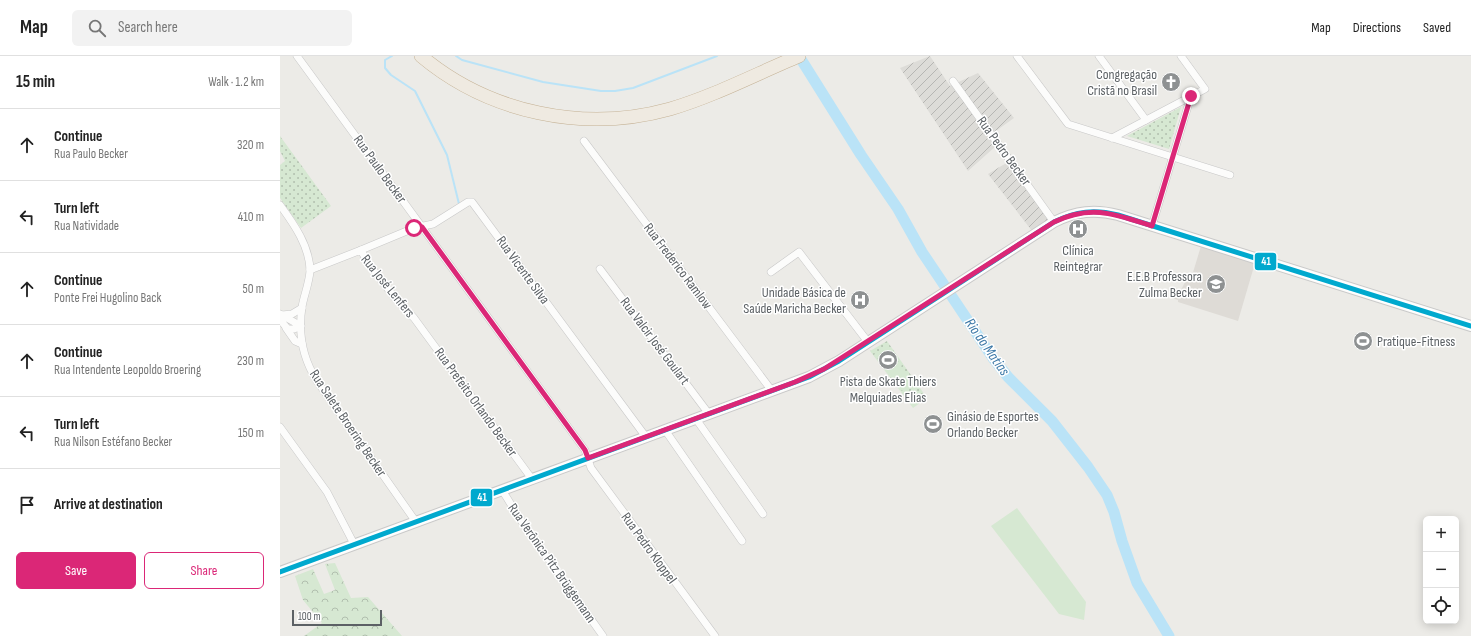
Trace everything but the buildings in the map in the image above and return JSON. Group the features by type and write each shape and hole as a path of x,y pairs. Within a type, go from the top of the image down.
{"highway":[{"path":"421,56 462,85 493,100 531,112 559,117 587,119 627,117 669,109 713,94 799,56"}],"main road":[{"path":"280,572 772,391 824,369 1054,222 1076,213 1093,211 1110,213 1471,326"}],"street":[{"name":"Rua Paulo Becker","path":"297,56 585,450 588,458"},
{"path":"1016,56 1068,124 1230,175"},
{"path":"1099,56 1146,120"},
{"path":"1112,138 1205,89 1181,56"},
{"name":"Rua Pedro Becker","path":"953,81 1054,222"},
{"path":"1152,226 1191,96"},
{"name":"Rua Frederico Ramlow","path":"584,141 772,391"},
{"name":"Rua Vicente Silva","path":"361,250 433,224 468,202 472,202 646,437"},
{"name":"Rua Salete Broering Becker","path":"280,205 299,233 310,270 302,308 301,326 302,344 307,363 316,381 416,522"},
{"name":"Rua José Lenfers","path":"310,270 361,250 368,263 395,298 419,325"},
{"path":"771,272 799,252 868,342"},
{"name":"Rua Valcir José Goulart","path":"600,269 710,414"},
{"path":"281,316 292,314 302,308"},
{"path":"281,316 301,326"},
{"path":"281,316 294,341 302,344"},
{"name":"Rua Prefeito Orlando Becker","path":"419,325 532,479"},
{"path":"286,328 294,329 301,326"},
{"path":"696,418 763,514"},
{"path":"280,427 327,492 354,544"},
{"path":"664,430 742,541"},
{"name":"Rua Pedro Kloppel","path":"588,458 591,468 608,493 715,636"},
{"name":"Rua Verônica Pitz Brüggemann","path":"502,490 520,519 603,636"}],"shaded area":[{"path":"930,56 950,86 978,73 1014,118 989,136 996,146 968,171 900,68"},
{"path":"1008,162 1050,219 1032,231 988,174"},
{"name":"E.E.B Professora Zulma Becker","path":"1201,246 1255,263 1238,321 1178,302 1178,300 1172,298 1175,288 1181,290 1187,278 1191,279"}],"green space":[{"path":"1181,107 1169,149 1127,136"},
{"path":"280,136 331,206 301,228 280,198 280,165 285,161 280,151"},
{"path":"887,341 927,398 913,408 870,351"},
{"name":"Pista de Skate Thiers Melquiades Elias","path":"887,346 902,366 899,368 912,384 902,391 890,375 897,369 889,374 874,354"},
{"path":"917,392 922,398 912,405 908,399"},
{"path":"1017,508 1086,602 1084,620 1059,614 991,526"},
{"path":"335,563 351,598 368,597 402,636 304,636 322,623 303,600 295,576 313,569 324,594 335,590 325,564"}],"waterway":[{"path":"392,56 385,60 385,68 391,75 415,91 447,155 459,204"},
{"path":"456,56 462,60 543,82 601,91 615,91 633,88 717,56"},
{"name":"Rio do Matias","path":"799,56 861,155 898,209 922,252 993,358 1008,377 1052,421 1088,467 1107,495 1137,583 1169,636"}],"transit line":[{"name":"41","path":"280,572 809,377 839,361 1054,222 1078,213 1101,212 1118,215 1471,326"}],"place":[{"name":"Congregação Cristã no Brasil","path":"1171,82"},
{"name":"Clínica Reintegrar","path":"1078,229"},
{"name":"E.E.B Professora Zulma Becker","path":"1216,284"},
{"name":"Unidade Básica de Saúde Maricha Becker","path":"860,300"},
{"name":"Pratique-Fitness","path":"1363,341"},
{"name":"Pista de Skate Thiers Melquiades Elias","path":"888,360"},
{"name":"Ginásio de Esportes Orlando Becker","path":"933,424"}],"route":[{"path":"414,228 422,227 585,450 588,458 809,377 851,353 1054,222 1069,215 1083,211 1103,212 1118,215 1152,226 1191,96"}]}
